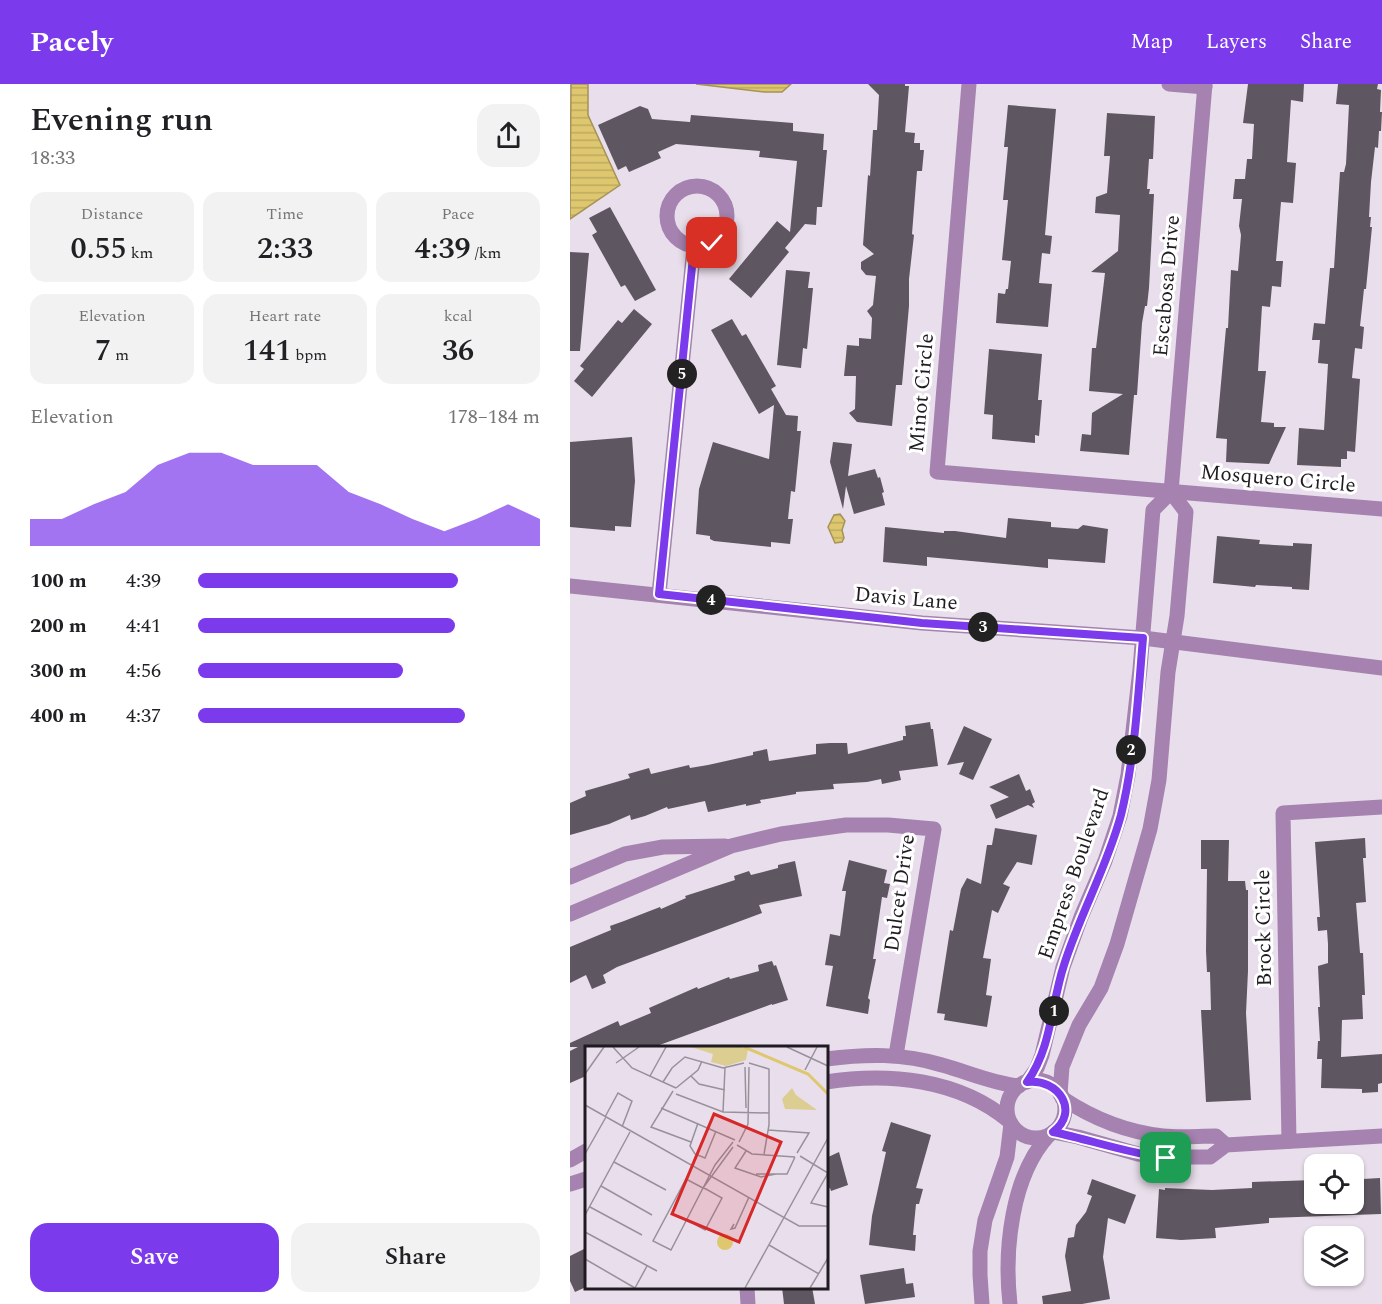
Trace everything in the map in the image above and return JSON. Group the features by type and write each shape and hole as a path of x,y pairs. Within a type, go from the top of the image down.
{"street":[{"name":"Minot Circle","path":"969,84 937,472 1171,492"},
{"path":"1169,84 1205,86"},
{"name":"Escabosa Drive","path":"1171,492 1205,86"},
{"path":"689,186 706,186 721,195 728,210 725,229 712,243 694,247 678,241 668,227 666,210 674,195 681,190 689,186"},
{"path":"659,594 694,247"},
{"name":"Mosquero Circle","path":"1171,492 1382,509"},
{"path":"1010,1304 1007,1272 1013,1218 1020,1187 1033,1155 1062,1121 1065,1112 1061,1096 1062,1067 1079,1025 1101,988 1117,944 1150,829 1158,780 1168,672 1174,641 1186,512 1171,492 1153,510 1143,638"},
{"name":"Davis Lane","path":"570,585 922,623 1174,641 1382,668"},
{"name":"Empress Boulevard","path":"1023,1084 1037,1068 1042,1055 1063,967 1120,816 1128,775 1143,638"},
{"name":"Brock Circle","path":"1289,1141 1283,813 1382,807"},
{"name":"Dulcet Drive","path":"570,877 625,855 653,849 730,846 806,830 846,825 888,825 934,829 896,1055"},
{"name":"Dulcet Drive","path":"570,914 730,846"},
{"path":"828,1059 896,1055 941,1064 999,1084 1023,1084 1037,1080 1046,1082 1083,1112 1128,1129 1165,1137 1215,1136 1226,1145"},
{"path":"828,1082 853,1078 895,1078 935,1085 992,1107 1022,1135 1031,1138 1051,1134 1078,1137 1138,1154 1166,1158 1210,1156 1226,1145 1382,1136"},
{"path":"982,1304 980,1251 985,1220 1007,1157 1010,1123 1007,1111 1008,1102 1012,1093 1023,1084"},
{"path":"570,1160 585,1152"},
{"path":"570,1184 585,1179"},
{"path":"747,1289 748,1304"}],"shaded area":[{"path":"571,84 588,84 588,115 620,185 570,219"},
{"path":"696,84 791,84 782,92 765,92"},
{"path":"840,514 845,521 842,530 844,538 842,542 835,543 828,527 834,515"}],"building":[{"path":"868,84 905,84 909,86 905,132 915,133 914,143 920,143 920,150 924,150 922,171 917,171 902,385 896,385 892,426 857,422 849,413 855,409 856,376 844,376 847,345 859,346 859,338 871,339 872,318 867,311 873,305 876,276 866,275 861,269 861,262 874,254 863,245 868,175 870,176 873,130 877,130 879,95"},
{"path":"1248,84 1304,84 1303,102 1291,100 1287,162 1296,163 1293,203 1281,202 1276,261 1283,261 1281,287 1272,286 1270,307 1262,306 1258,371 1266,371 1261,422 1274,423 1274,427 1286,427 1269,464 1226,462 1227,439 1216,438 1226,328 1228,328 1231,270 1238,271 1241,235 1239,226 1242,199 1233,199 1235,179 1245,179 1247,159 1252,159 1254,124 1243,123"},
{"path":"1338,84 1378,84 1377,89 1381,90 1381,131 1379,131 1378,148 1375,147 1371,182 1369,217 1371,217 1370,227 1372,227 1360,326 1364,327 1362,349 1355,348 1352,378 1360,379 1355,452 1347,451 1347,459 1341,459 1341,467 1297,465 1299,428 1324,430 1328,364 1318,363 1320,340 1312,340 1314,323 1325,324 1330,268 1334,268 1340,172 1344,172 1346,164 1349,105 1336,104"},
{"path":"1008,105 1056,109 1045,235 1052,236 1050,254 1042,253 1039,283 1052,284 1048,327 996,323 998,293 1005,294 1008,289 1011,261 1002,260 1008,200 1003,200 1008,147 1004,147"},
{"path":"640,106 648,109 652,119 690,122 691,115 793,123 793,131 824,134 823,150 827,150 822,207 817,207 816,225 805,224 785,248 789,252 751,298 729,279 777,221 790,232 797,161 759,157 760,151 676,144 658,152 661,158 629,172 626,166 618,170 598,125"},
{"path":"1107,113 1155,116 1153,159 1149,159 1147,189 1150,189 1149,194 1154,194 1149,288 1142,323 1137,395 1134,395 1129,455 1080,451 1082,434 1091,435 1092,413 1123,394 1089,391 1092,348 1096,348 1105,273 1091,272 1118,251 1120,215 1095,213 1096,197 1107,193 1110,156 1104,156"},
{"path":"610,207 656,290 635,301 625,285 621,287 592,235 597,232 589,218"},
{"path":"570,252 589,253 580,351 570,351"},
{"path":"786,270 810,272 808,288 813,288 807,349 803,348 801,368 777,365"},
{"path":"634,309 652,324 592,397 574,381 584,369 580,366 618,320 622,323"},
{"path":"732,319 742,336 746,334 776,386 771,389 786,415 798,416 797,431 801,431 795,492 791,491 788,519 793,519 790,544 771,542 771,547 714,541 710,539 710,536 696,534 699,489 713,442 769,459 774,405 759,414 711,330"},
{"path":"989,349 1042,354 1038,400 1042,400 1039,436 1035,435 1035,443 992,439 993,415 984,414"},
{"path":"632,437 635,481 631,527 615,526 615,531 570,527 570,442"},
{"path":"833,442 852,444 848,476 875,469 878,478 880,477 885,505 854,514 846,486 843,509 830,462"},
{"path":"1008,518 1051,522 1051,527 1078,529 1083,525 1108,529 1105,563 1048,559 1048,568 927,557 927,566 883,562 885,527 944,533 944,531 955,531 1006,538"},
{"path":"1217,536 1260,540 1259,544 1293,546 1293,543 1312,544 1309,590 1213,583"},
{"path":"930,722 938,766 899,771 901,780 882,784 881,779 833,784 834,789 796,792 796,794 760,800 761,803 708,812 705,801 668,809 667,807 631,820 630,815 609,824 570,835 570,803 586,796 585,791 630,778 628,774 649,768 651,774 689,765 690,768 708,765 753,755 753,752 767,749 769,761 816,754 816,744 847,743 848,754 903,740 903,736 906,736 905,726"},
{"path":"964,726 992,739 973,780 959,774 964,762 947,765"},
{"path":"1019,774 1026,791 1030,789 1035,802 1032,804 1034,808 1028,805 996,819 990,805 1009,797 989,787"},
{"path":"995,828 1037,835 1032,865 1017,862 1003,884 1010,887 998,913 992,910 983,958 991,959 986,995 992,996 987,1027 944,1020 945,1014 937,1013 950,930 953,931 961,889 967,878 981,884 987,845 992,845"},
{"path":"1365,838 1366,858 1363,858 1366,902 1356,903 1360,953 1363,953 1365,995 1362,995 1363,1019 1342,1020 1341,1057 1382,1054 1382,1083 1378,1084 1378,1092 1362,1093 1362,1089 1321,1088 1322,1059 1317,1059 1318,1041 1320,1041 1318,966 1328,963 1328,944 1327,930 1318,931 1317,917 1320,917 1315,842"},
{"path":"1201,840 1229,840 1228,881 1245,881 1246,890 1248,890 1246,1013 1251,1100 1206,1102 1201,1010 1211,1010 1210,972 1207,972 1206,951 1207,869 1201,869"},
{"path":"849,860 887,870 884,883 890,884 887,898 882,897 873,959 876,959 868,998 870,1000 868,1014 826,1006 833,966 825,965 830,934 840,936 846,891 842,891"},
{"path":"795,861 802,896 759,905 762,913 617,967 603,975 606,983 592,989 586,975 570,983 570,947 611,930 610,926 660,907 661,909 686,898 685,896 735,880 734,876 749,871 751,875"},
{"path":"772,961 774,966 776,965 788,1000 657,1046 585,1046 585,1076 570,1083 570,1051 578,1047 570,1047 570,1043 618,1021 620,1026 651,1013 649,1008 697,987 698,989 729,977 730,979 759,971 758,965"},
{"path":"891,1122 931,1135 916,1188 923,1189 919,1204 916,1204 913,1235 916,1235 915,1251 869,1245 872,1216 886,1152 882,1151"},
{"path":"839,1152 848,1185 831,1191 828,1188 828,1157"},
{"path":"1380,1178 1381,1214 1269,1218 1269,1223 1215,1228 1216,1238 1181,1240 1156,1238 1159,1189 1252,1188 1252,1182 1304,1180 1304,1214 1364,1214 1364,1179"},
{"path":"1092,1179 1136,1195 1125,1224 1108,1218 1103,1257 1110,1299 1082,1304 1043,1304 1042,1296 1071,1291 1065,1256 1068,1238 1074,1237 1076,1225 1086,1212 1092,1196 1087,1194"},
{"path":"585,1248 585,1287 575,1292 570,1281 570,1256"},
{"path":"904,1268 906,1284 913,1283 915,1297 865,1304 860,1275"},
{"path":"782,1289 812,1289 815,1304 784,1304"}],"route":[{"path":"712,243 694,247 659,594 922,623 1143,638 1128,775 1120,816 1105,861 1063,967 1042,1055 1037,1068 1027,1082 1037,1080 1046,1082 1060,1094 1065,1112 1062,1121 1053,1132 1138,1154 1166,1158"}]}
